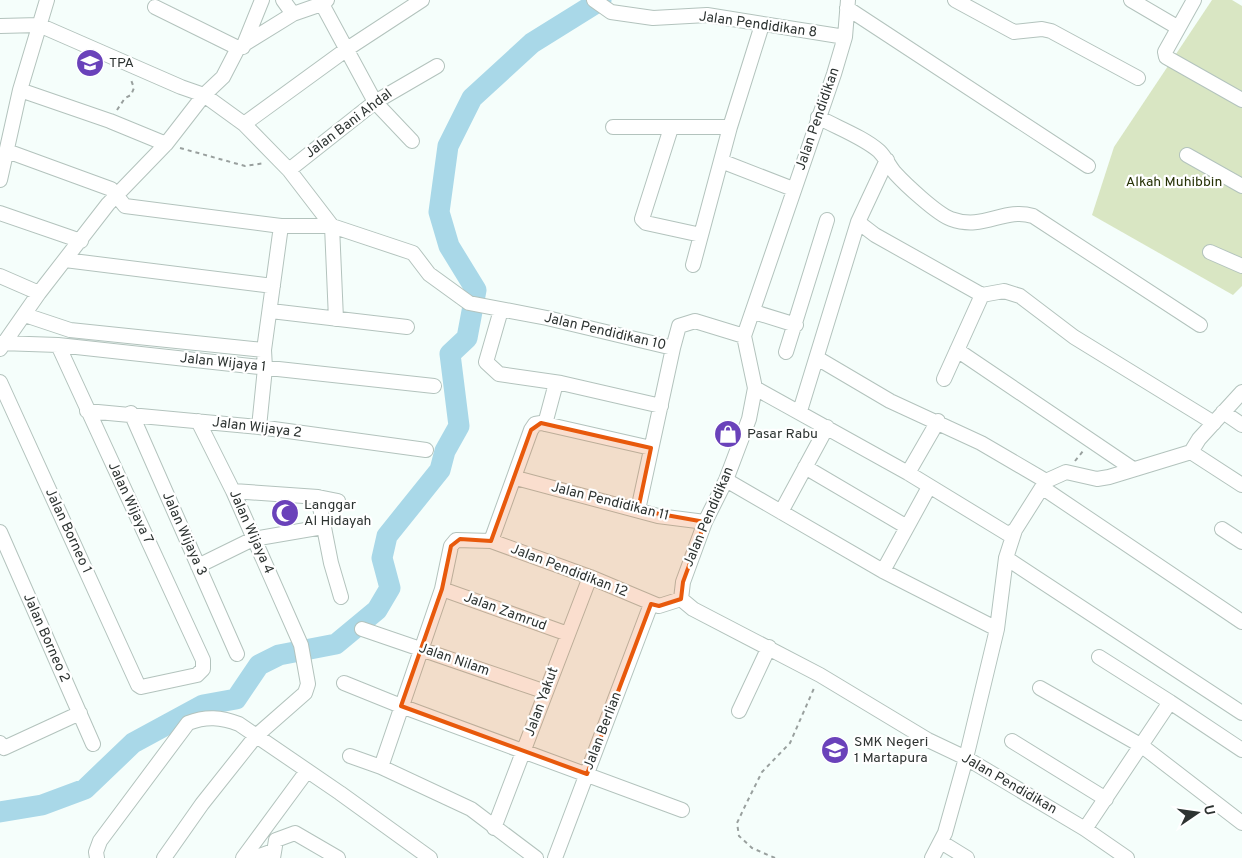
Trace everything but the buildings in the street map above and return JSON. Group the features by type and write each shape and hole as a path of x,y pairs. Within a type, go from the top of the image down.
{"street":[{"path":"0,180 8,151 20,90 47,0"},
{"path":"4,345 39,293 116,196 166,144 204,95 223,77 240,48 262,0"},
{"path":"284,0 293,14"},
{"path":"244,124 347,50 422,0"},
{"name":"Jalan Pendidikan 8","path":"594,0 611,12 653,18 707,15 845,37"},
{"path":"955,0 1014,32 1042,29 1050,31 1138,78"},
{"path":"1131,0 1177,27"},
{"path":"1194,0 1177,27 1165,52 1169,60 1242,100"},
{"path":"240,48 293,14 324,2 375,102 412,141"},
{"path":"848,4 1088,166"},
{"name":"Jalan Pendidikan","path":"848,4 845,37 754,312 744,336 755,388 749,419 726,480 705,522 683,582 681,599 693,609 769,647 820,675 928,740 966,758 1084,829 1127,858"},
{"path":"161,5 240,48"},
{"path":"0,26 39,25 181,87 204,95 244,124 289,170 332,226 336,319"},
{"path":"693,265 730,127 762,25"},
{"name":"Jalan Bani Ahdal","path":"289,170 375,102 437,66"},
{"path":"20,90 110,121 166,144"},
{"path":"818,117 878,150 908,187 948,218 965,224 985,222 1013,214 1024,213 1033,216 1200,325"},
{"path":"613,127 730,127"},
{"path":"671,128 642,218 646,222 701,235"},
{"path":"8,151 111,189 125,206 281,226 332,226"},
{"path":"1187,155 1242,186"},
{"path":"800,411 858,222 887,160"},
{"path":"722,161 794,189"},
{"path":"0,213 81,241"},
{"path":"786,352 796,325 827,220"},
{"path":"858,222 875,234 982,295 1004,291 1020,296 1074,336 1214,423"},
{"path":"259,427 266,368 264,350 271,311 281,226"},
{"name":"Jalan Pendidikan 10","path":"332,226 413,253 429,274 473,304 547,318 673,348 679,326 695,321 744,336"},
{"path":"1210,252 1242,266"},
{"path":"65,260 273,286"},
{"path":"0,276 39,293"},
{"path":"944,379 982,295"},
{"path":"501,310 486,362 500,374 556,383 662,406"},
{"path":"271,311 407,327"},
{"path":"754,312 796,325"},
{"path":"25,315 70,330 264,350"},
{"name":"Jalan Wijaya 1","path":"4,345 58,345 434,386"},
{"name":"Jalan Wijaya 7","path":"58,345 203,660"},
{"path":"638,510 673,348"},
{"path":"957,350 1133,469"},
{"path":"817,358 890,401 938,421 981,443 1242,622"},
{"name":"Jalan Borneo 1","path":"0,382 136,680 141,687 197,675 202,672 203,660"},
{"path":"545,424 556,383"},
{"path":"755,388 800,411 908,473 1008,534 1015,530"},
{"path":"932,858 941,842 966,758 997,629 1006,558 1015,530 1044,485 1066,472 1097,479 1191,452 1199,439 1242,392"},
{"name":"Jalan Wijaya 2","path":"87,410 259,427 426,450"},
{"path":"1223,412 1242,425"},
{"name":"Jalan Wijaya 3","path":"131,413 237,654"},
{"name":"Jalan Wijaya 4","path":"164,858 202,804 256,736 305,693 308,684 301,645 233,491 198,421"},
{"path":"908,473 938,421"},
{"path":"491,541 516,478 531,430 535,424 545,424 651,448"},
{"path":"781,512 827,427"},
{"path":"1191,452 1242,485"},
{"path":"804,467 907,527"},
{"name":"Jalan Pendidikan 11","path":"516,478 658,516 705,522"},
{"path":"726,480 883,571 997,629"},
{"path":"883,571 929,487"},
{"path":"233,491 318,497 338,501"},
{"path":"318,497 323,527 341,597"},
{"path":"198,566 253,539 323,527"},
{"path":"1222,530 1242,542"},
{"name":"Jalan Borneo 2","path":"0,532 93,744"},
{"name":"Jalan Pendidikan 12","path":"442,589 451,546 456,540 491,541 590,577 651,604"},
{"path":"1006,558 1242,713"},
{"name":"Jalan Yakut","path":"494,828 590,577"},
{"path":"381,767 442,589"},
{"name":"Jalan Zamrud","path":"442,589 568,634"},
{"path":"651,604 659,606 681,599"},
{"name":"Jalan Berlian","path":"554,858 651,604"},
{"name":"Jalan Nilam","path":"362,629 546,692"},
{"path":"739,711 769,647"},
{"path":"1099,657 1242,750"},
{"path":"344,683 682,810"},
{"path":"1040,688 1142,746 1242,823"},
{"path":"1084,829 1170,702"},
{"path":"2,746 80,713"},
{"path":"97,858 96,852 100,840 188,723 200,718 225,719 239,724 430,858"},
{"path":"1012,741 1106,798"},
{"path":"350,756 381,767 471,809 536,858"},
{"path":"243,858 307,771"},
{"path":"254,858 273,855 276,840 295,833 338,858"},
{"path":"941,842 967,858"}],"path":[{"path":"121,103 131,95 134,88 130,80 130,65"},
{"path":"166,144 245,166 278,160"},
{"path":"1066,472 1091,441"},
{"path":"775,858 752,848 739,836 738,823 762,772 790,743 820,675"}],"highlighted area":[{"path":"541,423 651,448 638,510 705,522 683,582 681,599 659,606 651,604 587,774 401,706 442,589 451,546 460,539 491,541 531,430"}],"green space":[{"name":"Alkah Muhibbin","path":"1212,0 1232,0 1242,6 1242,286 1233,295 1092,215 1114,147"}],"waterway":[{"path":"0,812 42,805 85,789 133,743 203,705 236,699 259,665 279,655 336,644 377,610 390,588 382,558 387,536 440,470 445,451 459,426 450,354 467,338 476,290 449,246 439,212 448,146 472,98 532,43 601,0"}],"place":[{"name":"TPA","path":"90,63"},
{"name":"Pasar Rabu","path":"728,434"},
{"name":"Langgar Al Hidayah","path":"285,513"},
{"name":"SMK Negeri 1 Martapura","path":"835,750"}]}
